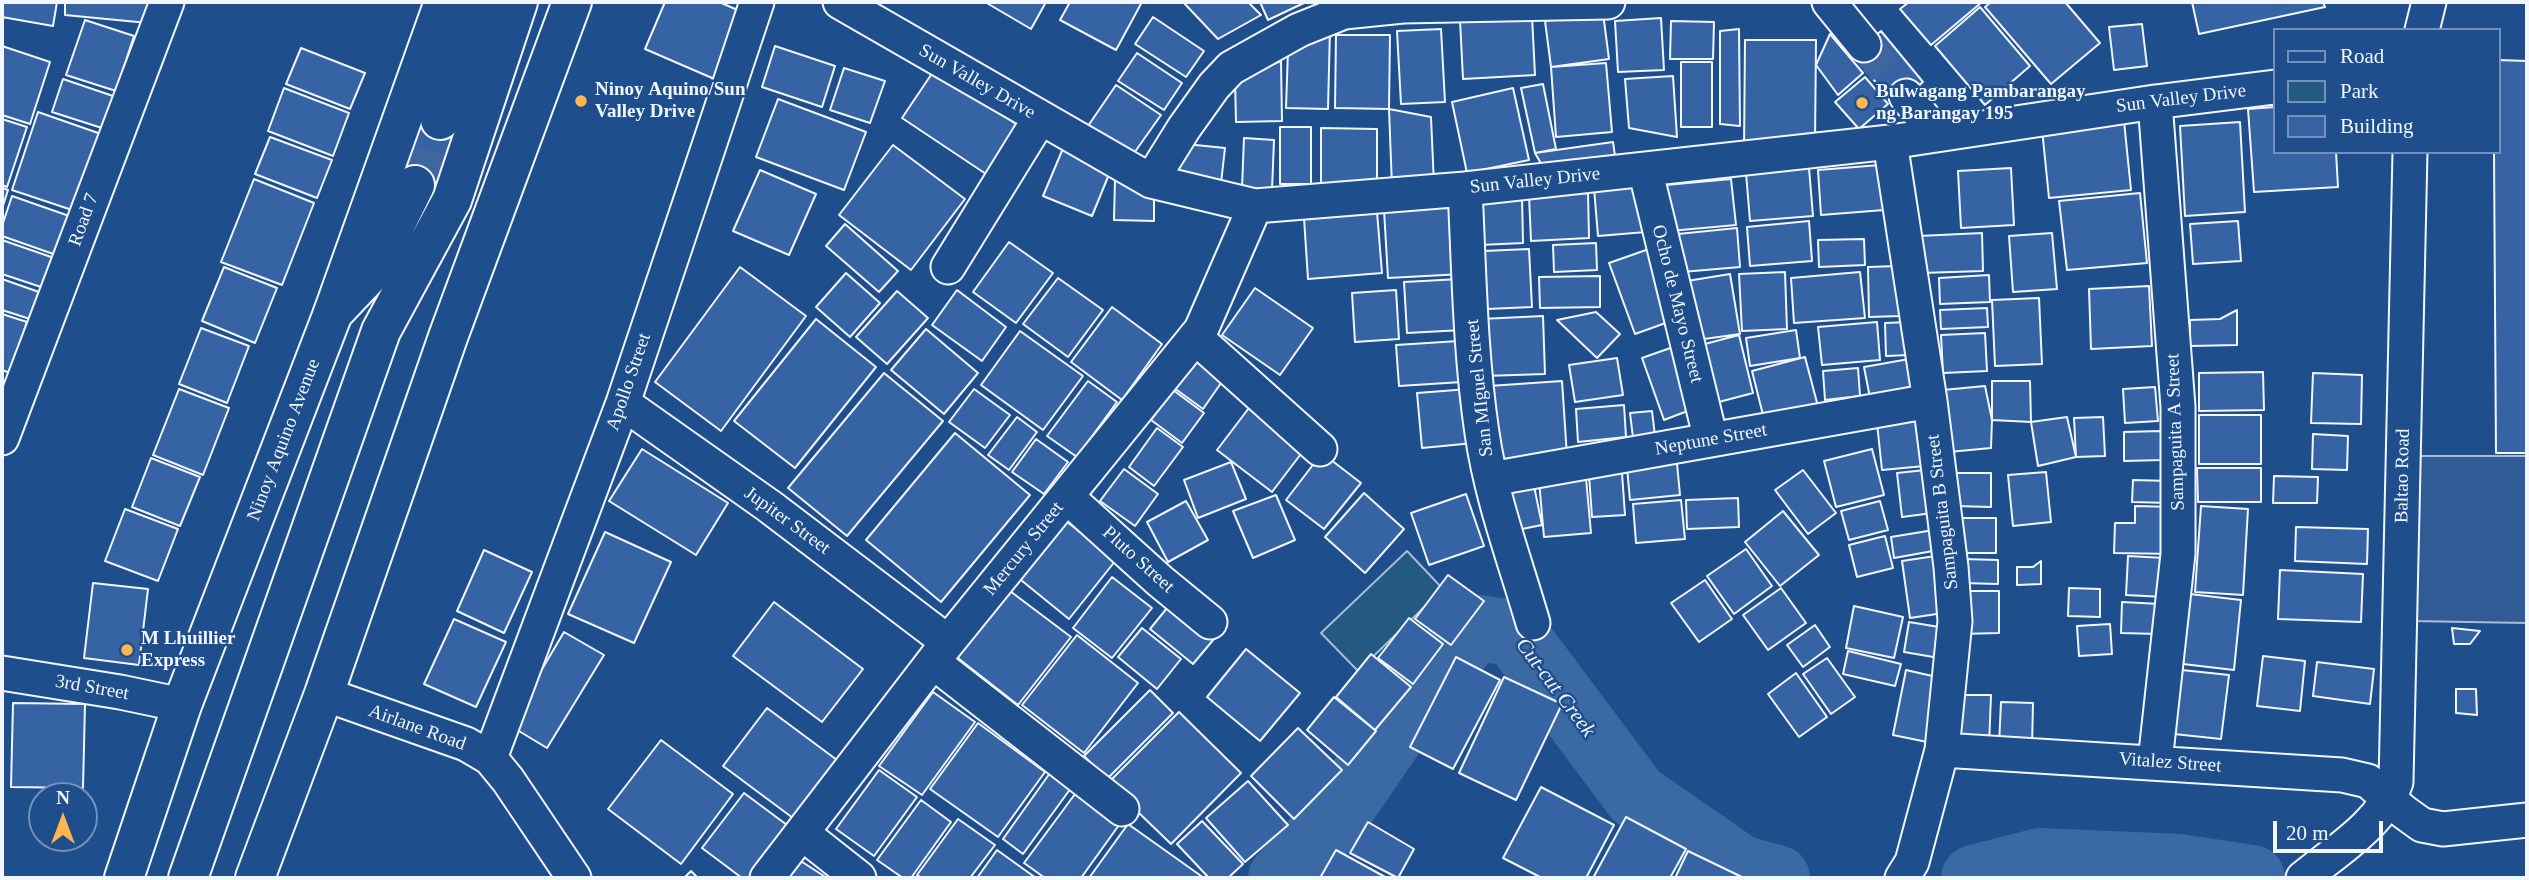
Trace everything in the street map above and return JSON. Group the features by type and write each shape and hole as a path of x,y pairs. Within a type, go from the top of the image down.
{"main road":[{"name":"Ninoy Aquino Avenue","path":"124,878 182,705 333,313 444,2"},
{"path":"440,120 481,2"},
{"path":"188,878 381,331 452,200 518,2"},
{"path":"255,878 324,694 448,337 572,2"},
{"path":"333,313 372,272 415,186"}],"street":[{"name":"Road 7","path":"2,438 167,2"},
{"name":"Apollo Street","path":"489,758 623,403 757,2"},
{"name":"Sun Valley Drive","path":"840,2 1151,181 1255,206 1465,189 1890,142 2155,102 2274,87"},
{"path":"1151,181 1184,128 1214,86 1231,68 1299,30 1344,12 1403,6 1608,2"},
{"path":"1829,2 1864,45"},
{"path":"2422,28 2429,2"},
{"path":"1906,96 1937,135"},
{"name":"Sampaguita A Street","path":"2155,102 2178,407 2178,554 2155,762"},
{"path":"948,267 1040,118"},
{"name":"Sampaguita B Street","path":"1890,142 1930,401 1951,567 1955,621 1942,750 1907,870"},
{"name":"Baltao Road","path":"2390,800 2396,782 2397,764 2410,154"},
{"name":"Ocho de Mayo Street","path":"1645,169 1711,440"},
{"name":"San MIguel Street","path":"1465,189 1473,357 1482,435 1491,480 1533,623"},
{"name":"Mercury Street","path":"767,878 941,652 1201,330 1255,206"},
{"path":"1195,337 1320,449"},
{"name":"Neptune Street","path":"1491,480 1930,401"},
{"name":"Jupiter Street","path":"623,403 769,506 1122,809"},
{"name":"Pluto Street","path":"1067,496 1160,581 1210,622"},
{"name":"3rd Street","path":"2,673 182,705"},
{"name":"Airlane Road","path":"324,694 466,744 489,758 508,780 574,878"},
{"name":"Vitalez Street","path":"1942,750 2342,775 2368,781 2422,825 2443,829 2527,820"},
{"path":"2304,878 2371,821 2390,800"},
{"path":"802,833 859,878"}],"green space":[{"path":"1407,551 1443,589 1358,671 1321,633"}],"shaded area":[{"path":"2418,456 2527,456 2527,623 2411,621"}],"building":[{"path":"2,2 57,2 53,26 2,17"},
{"path":"65,2 153,2 148,23 65,15"},
{"path":"665,2 719,2 747,14 719,81 645,49"},
{"path":"985,2 1046,2 1031,29"},
{"path":"1070,2 1142,2 1116,50 1060,20"},
{"path":"1183,2 1248,2 1261,15 1218,39"},
{"path":"1260,2 1306,2 1268,20"},
{"path":"1909,2 1982,2 1931,45 1900,9"},
{"path":"1991,2 2065,2 2100,43 2051,84 1985,7"},
{"path":"2192,2 2323,2 2325,7 2199,34"},
{"path":"1980,7 2030,66 1985,105 1935,46"},
{"path":"1603,13 1609,59 1551,67 1545,21"},
{"path":"1532,16 1535,75 1463,79 1460,20"},
{"path":"1153,17 1204,51 1186,77 1135,44"},
{"path":"1661,18 1664,70 1618,72 1615,21"},
{"path":"85,20 134,36 116,91 66,75"},
{"path":"1671,21 1714,22 1713,59 1670,59"},
{"path":"2142,24 2147,66 2114,70 2109,27"},
{"path":"1330,29 1328,109 1286,108 1288,50"},
{"path":"1441,29 1445,102 1401,104 1397,31"},
{"path":"1739,29 1740,126 1720,124 1720,31"},
{"path":"1881,31 1923,82 1894,105 1853,54"},
{"path":"1830,34 1863,73 1838,95 1816,65"},
{"path":"1336,35 1390,35 1389,109 1335,108"},
{"path":"1745,40 1816,40 1815,142 1744,150"},
{"path":"2,46 50,62 30,124 2,115"},
{"path":"775,46 835,66 822,107 762,87"},
{"path":"301,48 365,73 350,109 286,84"},
{"path":"1137,53 1182,83 1164,110 1118,81"},
{"path":"2501,60 2527,61 2527,453 2496,453 2494,154 2501,154"},
{"path":"1281,61 1282,121 1236,122 1235,79"},
{"path":"1681,62 1712,62 1712,127 1681,127"},
{"path":"1606,63 1612,132 1556,137 1551,67"},
{"path":"844,68 885,81 870,123 830,110"},
{"path":"935,69 1022,128 989,176 902,118"},
{"path":"1673,76 1677,137 1629,128 1625,79"},
{"name":"Bulwagang Pambarangay ng Barangay 195","path":"1865,77 1888,104 1859,129 1835,102"},
{"path":"63,79 116,97 105,129 52,112"},
{"path":"1543,84 1556,149 1535,153 1521,88"},
{"path":"1116,85 1161,115 1132,156 1088,126"},
{"path":"284,88 349,113 333,156 268,131"},
{"path":"1513,88 1529,160 1467,173 1452,102"},
{"path":"778,99 866,132 844,190 756,157"},
{"path":"2274,107 2274,154 2336,154 2338,187 2254,192 2248,109"},
{"path":"1389,109 1431,117 1434,185 1392,187"},
{"path":"38,112 101,134 75,211 12,190"},
{"path":"417,113 468,129 447,196 396,180"},
{"path":"2,119 27,127 7,187 2,185"},
{"path":"2124,121 2131,190 2049,198 2042,129"},
{"path":"2240,122 2245,212 2185,216 2180,126"},
{"path":"1280,127 1311,127 1311,184 1280,184"},
{"path":"1321,128 1377,129 1377,187 1321,187"},
{"path":"270,137 332,160 317,198 255,174"},
{"path":"1244,138 1274,140 1272,190 1242,188"},
{"path":"1613,142 1616,163 1547,174 1535,153"},
{"path":"1176,143 1225,148 1221,183 1172,178"},
{"path":"893,145 965,199 911,270 839,215"},
{"path":"1064,146 1112,167 1092,216 1043,196"},
{"path":"1880,165 1884,210 1821,215 1818,170"},
{"path":"1809,168 1813,216 1750,221 1746,173"},
{"path":"2011,168 2014,225 1961,228 1958,171"},
{"path":"760,170 816,194 789,255 733,231"},
{"path":"254,179 314,203 282,285 221,262"},
{"path":"1115,179 1154,190 1154,221 1114,220"},
{"path":"1731,179 1736,225 1670,231 1666,185"},
{"path":"1642,184 1646,232 1598,236 1594,188"},
{"path":"2,188 8,190 2,209"},
{"path":"1588,193 1589,238 1531,241 1529,196"},
{"path":"2140,193 2147,263 2067,270 2059,201"},
{"path":"12,196 72,217 59,256 2,236 2,226"},
{"path":"1522,197 1523,243 1480,245 1477,199"},
{"path":"1460,206 1463,274 1388,278 1384,210"},
{"path":"1377,212 1382,273 1308,279 1304,218"},
{"path":"1809,221 1812,261 1750,266 1747,227"},
{"path":"2238,221 2241,261 2193,264 2190,224"},
{"path":"845,224 898,271 879,292 826,246"},
{"path":"1737,228 1740,267 1682,272 1678,234"},
{"path":"1982,233 1983,271 1921,273 1919,236"},
{"path":"2052,233 2057,289 2013,292 2009,236"},
{"path":"1864,239 1865,265 1819,267 1818,240"},
{"path":"2,240 54,258 44,288 2,274"},
{"path":"1009,242 1053,273 1016,323 973,292"},
{"path":"1596,243 1597,270 1554,272 1553,245"},
{"path":"1529,249 1532,307 1487,309 1484,251"},
{"path":"1649,249 1674,320 1635,334 1609,263"},
{"path":"1898,266 1900,316 1869,317 1868,267"},
{"path":"224,267 277,288 255,343 202,321"},
{"path":"740,267 806,316 721,431 655,382"},
{"path":"1785,272 1787,329 1742,331 1739,274"},
{"path":"1860,272 1865,318 1794,323 1791,278"},
{"path":"846,273 880,303 850,337 816,307"},
{"path":"1730,274 1740,334 1697,340 1687,281"},
{"path":"1989,275 1990,302 1940,304 1939,278"},
{"path":"1600,276 1600,307 1540,308 1539,277"},
{"path":"1058,278 1103,310 1068,357 1023,324"},
{"path":"2,279 39,292 30,319 2,310"},
{"path":"1460,279 1463,330 1407,333 1404,282"},
{"path":"2149,286 2152,346 2091,349 2089,289"},
{"path":"1255,288 1313,328 1280,375 1222,335"},
{"path":"957,290 1006,327 982,361 932,325"},
{"path":"1396,290 1399,339 1355,342 1352,293"},
{"path":"897,291 928,318 887,364 856,337"},
{"path":"2039,298 2042,364 1995,366 1992,300"},
{"path":"1112,307 1162,344 1122,400 1071,362"},
{"path":"1987,308 1988,327 1941,329 1940,310"},
{"path":"2237,310 2237,345 2190,346 2190,320 2220,319"},
{"path":"1596,312 1620,334 1597,358 1557,320"},
{"path":"2,314 27,322 10,373 2,370"},
{"path":"1543,316 1545,374 1484,376 1481,319"},
{"path":"816,319 876,367 795,468 734,421"},
{"path":"1877,322 1880,360 1822,365 1818,327"},
{"path":"1909,322 1910,355 1886,356 1885,323"},
{"path":"201,328 249,346 227,403 179,384"},
{"path":"926,329 978,373 944,414 891,370"},
{"path":"1796,330 1800,358 1750,366 1746,338"},
{"path":"1020,331 1083,376 1043,430 981,385"},
{"path":"1985,333 1987,371 1943,373 1941,335"},
{"path":"1739,335 1753,393 1715,403 1701,345"},
{"path":"1459,341 1462,382 1399,386 1396,345"},
{"path":"1676,346 1698,407 1664,420 1642,358"},
{"path":"1195,350 1228,373 1203,409 1170,385"},
{"path":"1805,357 1820,414 1766,427 1752,371"},
{"path":"1617,358 1623,395 1575,402 1569,365"},
{"path":"1909,359 1915,395 1871,403 1864,367"},
{"path":"1858,368 1860,396 1825,400 1823,371"},
{"path":"2263,372 2264,410 2199,411 2199,373"},
{"path":"884,373 943,421 847,536 788,488"},
{"path":"2313,373 2362,375 2361,424 2311,423"},
{"path":"1088,381 1117,402 1077,457 1047,436"},
{"path":"1562,381 1567,456 1494,462 1489,386"},
{"path":"1992,381 2030,381 2031,422 1992,420"},
{"path":"1985,386 1992,420 1991,448 1949,452 1943,390"},
{"path":"2155,387 2158,421 2125,423 2123,389"},
{"path":"179,389 229,408 203,475 153,455"},
{"path":"974,389 1010,415 985,448 949,422"},
{"path":"1469,389 1474,443 1422,448 1417,393"},
{"path":"1173,390 1204,413 1182,443 1151,420"},
{"path":"1255,400 1310,442 1272,492 1217,450"},
{"path":"1624,405 1626,437 1578,442 1576,409"},
{"path":"1929,409 1935,465 1882,470 1876,414"},
{"path":"1652,411 1656,444 1634,446 1630,413"},
{"path":"2199,415 2261,415 2261,464 2199,464"},
{"path":"1017,417 1037,432 1009,470 988,455"},
{"path":"2067,417 2076,457 2038,466 2031,422"},
{"path":"2103,417 2105,456 2076,457 2074,418"},
{"path":"1157,428 1183,447 1154,486 1129,467"},
{"path":"2161,431 2162,460 2124,461 2124,432"},
{"path":"955,433 1030,495 941,602 866,540"},
{"path":"2313,434 2348,436 2347,470 2312,469"},
{"path":"1036,439 1068,462 1044,494 1012,472"},
{"path":"642,449 728,503 696,555 609,501"},
{"path":"1872,449 1884,495 1836,507 1824,461"},
{"path":"1322,453 1361,483 1324,529 1286,500"},
{"path":"1676,453 1680,495 1630,500 1626,457"},
{"path":"151,458 200,477 180,526 132,507"},
{"path":"1231,462 1246,499 1198,518 1184,480"},
{"path":"2197,468 2261,468 2261,502 2198,502"},
{"path":"1124,469 1158,494 1135,526 1100,501"},
{"path":"1935,469 1940,512 1902,517 1897,473"},
{"path":"1803,470 1836,513 1808,534 1775,490"},
{"path":"2046,472 2051,522 2013,526 2008,475"},
{"path":"1622,473 1625,515 1592,517 1589,475"},
{"path":"1956,473 1991,473 1991,507 1955,506"},
{"path":"2274,476 2318,477 2317,503 2273,503"},
{"path":"1586,478 1591,533 1544,537 1539,481"},
{"path":"2133,480 2170,481 2170,503 2132,502"},
{"path":"1533,481 1542,525 1517,530 1508,486"},
{"path":"1364,493 1404,529 1365,573 1325,537"},
{"path":"1466,494 1484,546 1429,565 1411,513"},
{"path":"1276,495 1295,540 1253,558 1233,511"},
{"path":"1738,498 1739,527 1687,529 1686,500"},
{"path":"1681,500 1685,539 1636,543 1633,504"},
{"path":"1186,501 1208,540 1168,562 1147,522"},
{"path":"1880,501 1888,530 1849,540 1841,511"},
{"path":"2135,506 2176,507 2175,554 2114,553 2115,523 2135,523"},
{"path":"2201,506 2248,509 2243,595 2195,592"},
{"path":"125,509 178,529 158,581 105,561"},
{"path":"1783,511 1819,555 1780,586 1745,542"},
{"path":"1062,518 1116,560 1069,619 1016,576"},
{"path":"1958,518 1996,518 1996,553 1958,553"},
{"path":"2296,527 2368,529 2367,564 2295,561"},
{"path":"1940,529 1944,549 1894,558 1891,537"},
{"path":"605,532 671,562 634,643 568,614"},
{"path":"1885,536 1893,568 1857,577 1849,545"},
{"path":"1746,549 1772,586 1734,614 1707,576"},
{"path":"484,550 532,572 504,633 457,611"},
{"path":"1942,555 1950,612 1910,618 1902,561"},
{"path":"2128,556 2165,558 2164,597 2126,595"},
{"path":"1963,559 1998,560 1998,584 1962,583"},
{"path":"2041,561 2041,584 2017,585 2017,567 2033,567"},
{"path":"2280,570 2363,574 2361,622 2278,619"},
{"path":"1448,575 1484,601 1451,645 1415,619"},
{"path":"1112,577 1152,608 1112,658 1073,628"},
{"path":"1705,580 1732,619 1699,642 1671,603"},
{"path":"93,583 148,589 139,665 84,658"},
{"path":"1006,588 1071,637 1018,705 954,655"},
{"path":"1781,588 1806,623 1768,650 1743,615"},
{"path":"2069,588 2100,589 2100,617 2068,616"},
{"path":"1961,591 1999,591 1999,633 1961,634"},
{"path":"2190,594 2241,600 2234,670 2183,664"},
{"path":"1176,597 1219,633 1193,664 1150,629"},
{"path":"774,602 863,669 822,722 733,656"},
{"path":"2122,602 2160,604 2158,634 2121,633"},
{"path":"1854,606 1903,617 1894,658 1846,648"},
{"path":"1409,618 1443,644 1413,684 1378,658"},
{"path":"454,619 506,642 476,707 424,684"},
{"path":"1909,622 1951,629 1945,659 1904,652"},
{"path":"2110,624 2112,654 2079,656 2077,626"},
{"path":"1815,625 1830,647 1803,667 1787,645"},
{"path":"1142,628 1181,659 1157,689 1118,657"},
{"path":"2452,628 2480,631 2470,644 2454,644"},
{"path":"564,632 604,655 547,748 509,725"},
{"path":"1077,635 1138,683 1084,753 1022,705"},
{"path":"1246,649 1300,693 1260,741 1207,697"},
{"path":"1848,651 1901,664 1895,686 1843,674"},
{"path":"1371,654 1411,687 1375,730 1336,697"},
{"path":"2263,656 2305,661 2300,711 2257,706"},
{"path":"1456,657 1500,680 1453,769 1410,747"},
{"path":"1827,658 1855,697 1831,714 1803,674"},
{"path":"2317,662 2374,669 2370,704 2313,696"},
{"path":"1906,670 1941,678 1927,742 1893,735"},
{"path":"2182,670 2229,675 2221,739 2174,734"},
{"path":"1796,673 1827,717 1799,737 1768,694"},
{"path":"1504,677 1562,704 1516,800 1459,773"},
{"path":"2456,689 2476,689 2477,715 2456,713"},
{"path":"1150,690 1173,713 1107,779 1084,756"},
{"path":"933,692 975,722 922,795 879,766"},
{"path":"1957,695 1991,695 1989,746 1955,745"},
{"path":"1334,697 1376,731 1348,765 1307,730"},
{"path":"2001,702 2033,703 2032,747 1999,745"},
{"path":"13,703 85,704 83,782 28,782 28,787 11,787"},
{"path":"767,708 841,763 797,821 723,766"},
{"path":"1179,712 1241,773 1171,844 1108,783"},
{"path":"978,723 1045,772 998,837 930,789"},
{"path":"1298,728 1342,770 1294,819 1251,776"},
{"path":"661,740 733,794 681,864 608,809"},
{"path":"879,770 917,797 874,856 836,829"},
{"path":"1050,773 1071,788 1023,854 1003,839"},
{"path":"1248,781 1288,825 1245,862 1206,818"},
{"path":"1541,787 1614,825 1586,878 1542,878 1503,858"},
{"path":"744,793 791,828 753,878 742,878 702,848"},
{"path":"1075,794 1119,825 1081,878 1045,878 1024,863"},
{"path":"921,800 951,822 911,878 903,878 877,860"},
{"path":"1626,817 1686,849 1670,878 1593,878"},
{"path":"958,819 995,845 970,878 922,878 917,875"},
{"path":"1202,821 1243,864 1228,878 1209,878 1177,844"},
{"path":"1368,822 1414,849 1398,878 1350,853"},
{"path":"1128,824 1204,878 1089,878"},
{"path":"997,850 1036,878 977,878"},
{"path":"1336,850 1387,878 1320,878"},
{"path":"1688,851 1744,878 1675,878"},
{"path":"796,858 827,878 782,878"},
{"path":"691,871 698,878 684,878"}],"waterway":[{"name":"Cut-cut Creek","path":"1281,878 1334,819 1436,670 1477,628 1514,633 1636,796 1740,868 1777,878"},
{"name":"Cut-cut Creek","path":"1974,878 2040,861 2180,867 2252,878"}],"tunnel":[{"path":"1864,45 1906,96"},
{"path":"415,185 429,157 440,120"}],"place":[{"name":"Ninoy Aquino/Sun Valley Drive","path":"581,101"},
{"name":"Bulwagang Pambarangay ng Barangay 195","path":"1862,103"},
{"name":"M Lhuillier Express","path":"127,650"}]}
